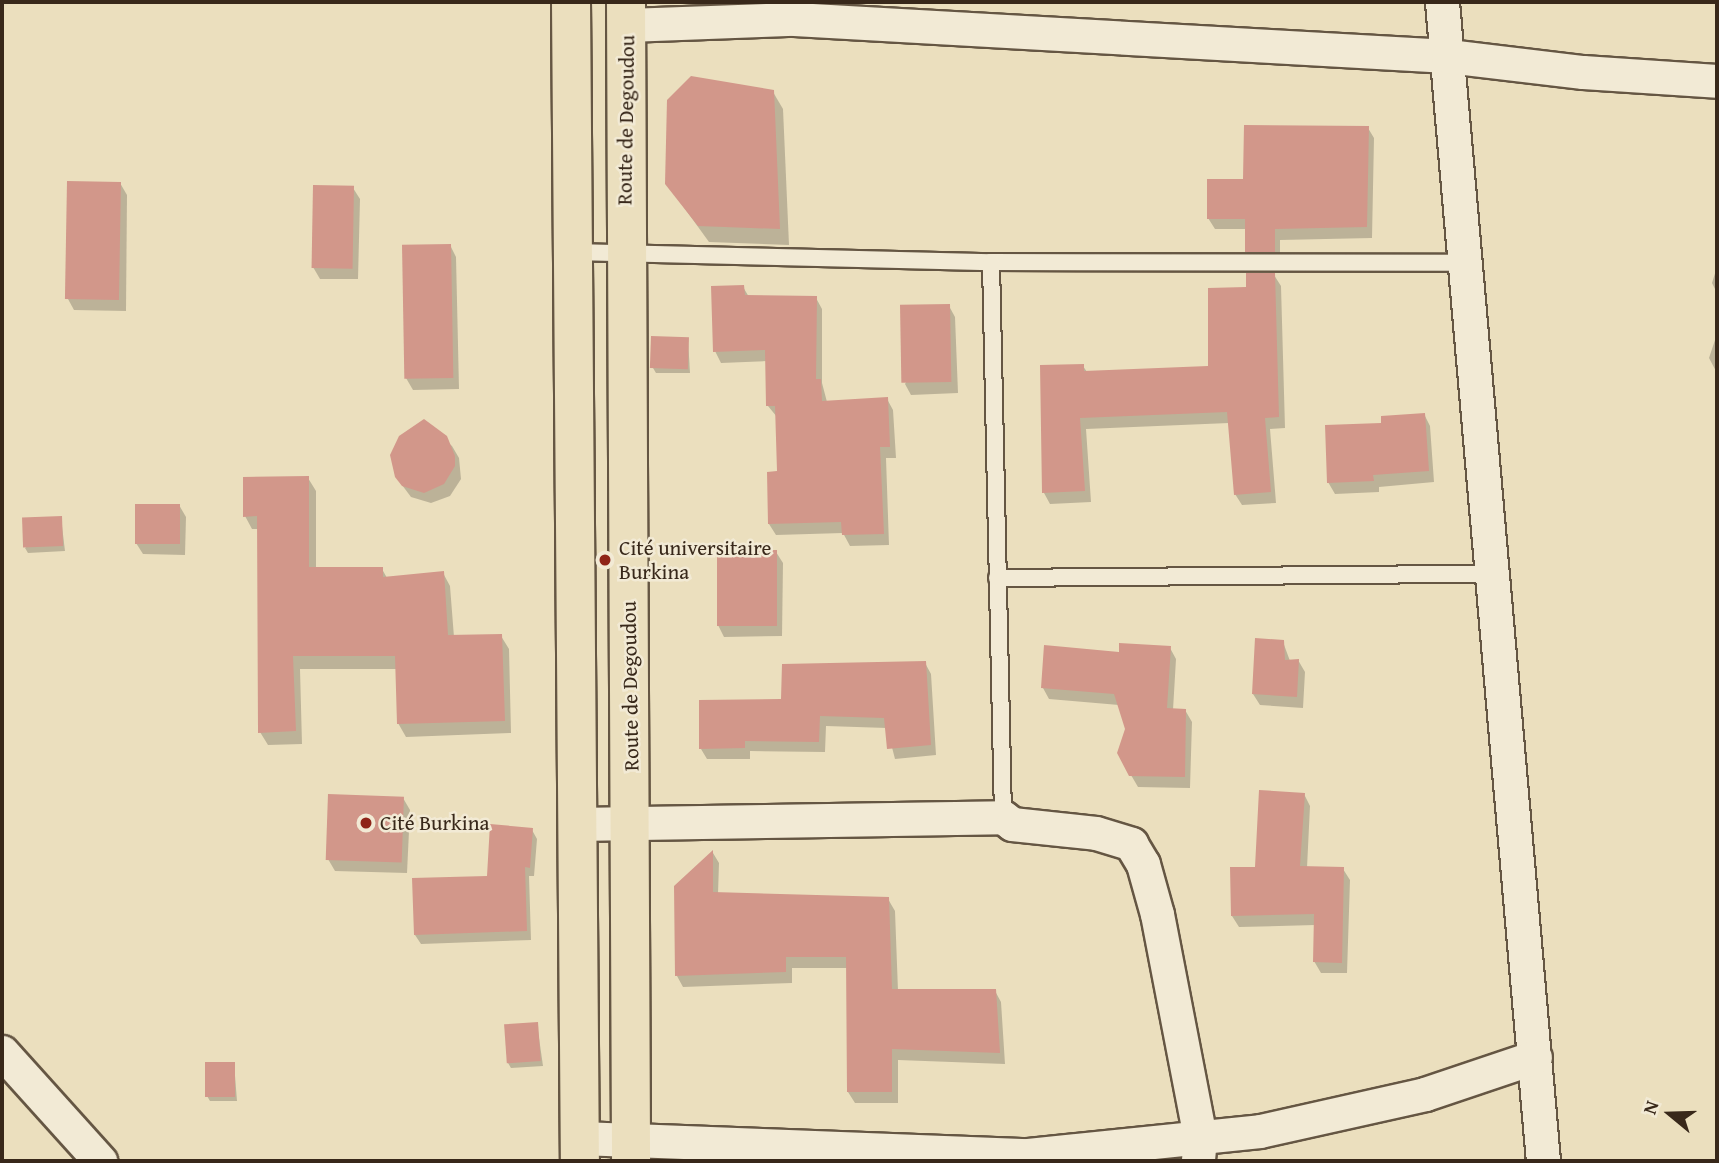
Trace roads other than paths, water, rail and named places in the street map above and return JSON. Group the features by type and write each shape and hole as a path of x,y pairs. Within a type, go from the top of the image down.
{"main road":[{"path":"571,2 575,824 580,1150"},
{"name":"Route de Degoudou","path":"627,13 624,253 632,823 632,1151"}],"street":[{"path":"1442,2 1494,574 1543,1161"},
{"path":"627,13 794,19 1448,55 1583,72 1717,80"},
{"path":"575,824 1003,817 1012,824 1096,834 1131,844 1143,864 1157,914 1199,1149"},
{"path":"2,1052 100,1161"},
{"path":"580,1150 1028,1155 1199,1149 1260,1131 1401,1100 1535,1057"}],"lane":[{"path":"572,251 991,262 1466,263"},
{"path":"991,262 1003,817"},
{"path":"997,578 1494,574"}],"place":[{"name":"Cité universitaire Burkina","path":"605,560"},
{"name":"Cité Burkina","path":"366,823"}]}
